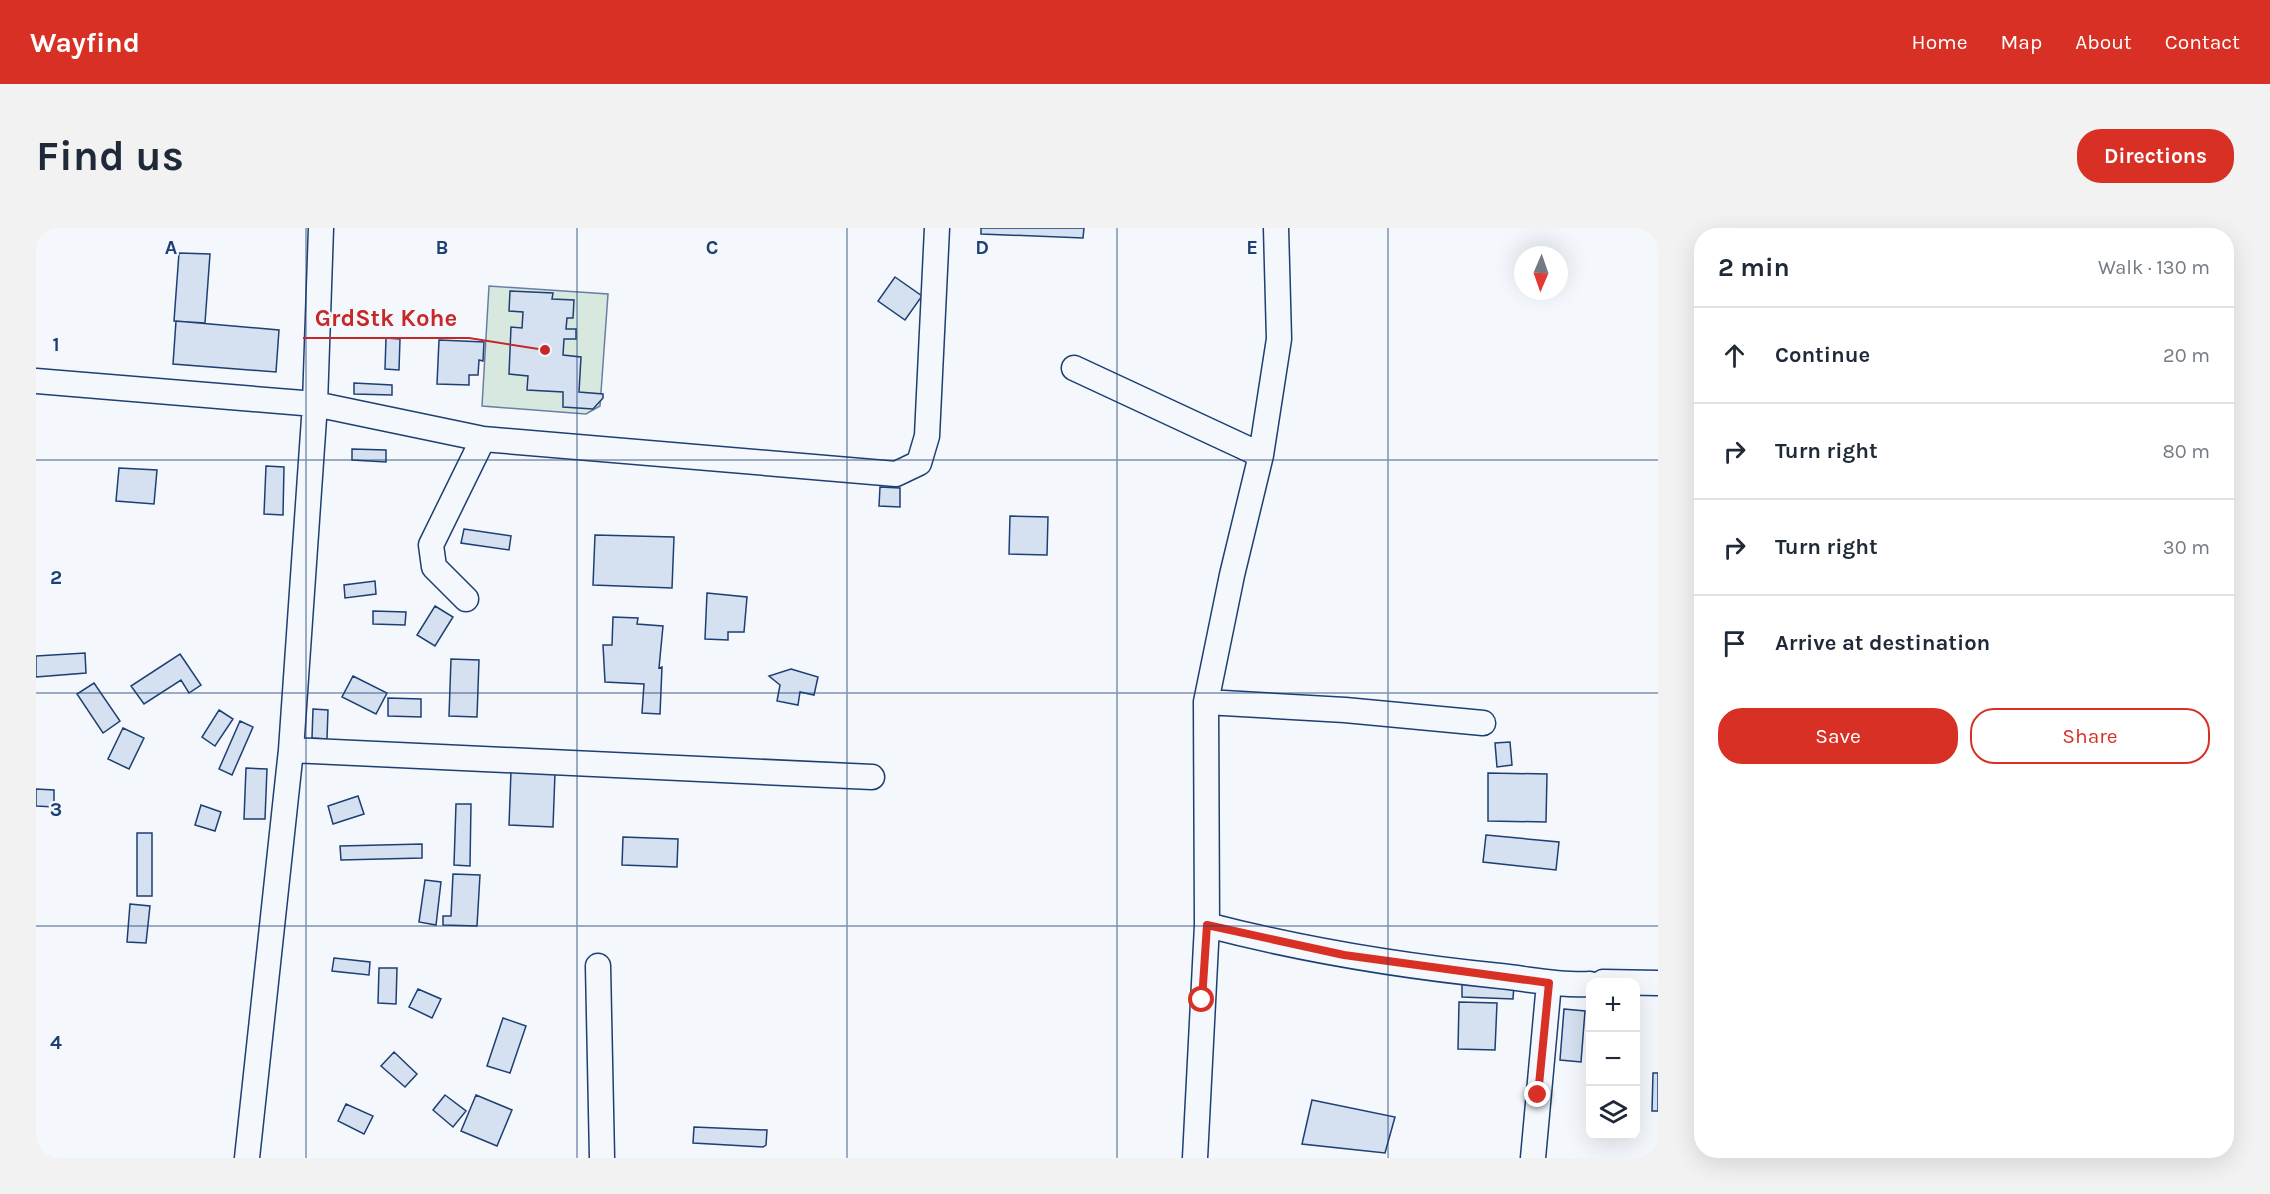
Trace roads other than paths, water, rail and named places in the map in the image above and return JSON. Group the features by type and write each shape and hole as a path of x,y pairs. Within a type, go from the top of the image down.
{"street":[{"path":"247,1158 291,750 315,404 321,228"},
{"path":"36,381 315,404 483,439 896,474 919,462 927,436 937,228"},
{"path":"1195,1158 1207,925 1206,702 1232,575 1261,455 1279,339 1276,228"},
{"path":"1074,368 1261,455"},
{"path":"466,599 434,567 431,545 483,439"},
{"path":"1206,702 1345,710 1483,723"},
{"path":"291,750 872,777"},
{"path":"1207,925 1344,955 1549,983 1586,984"},
{"path":"598,966 602,1158"},
{"path":"1533,1158 1549,983"},
{"path":"1640,983 1658,983"}],"place":[{"name":"GrdStk Kohe","path":"545,350"}]}
